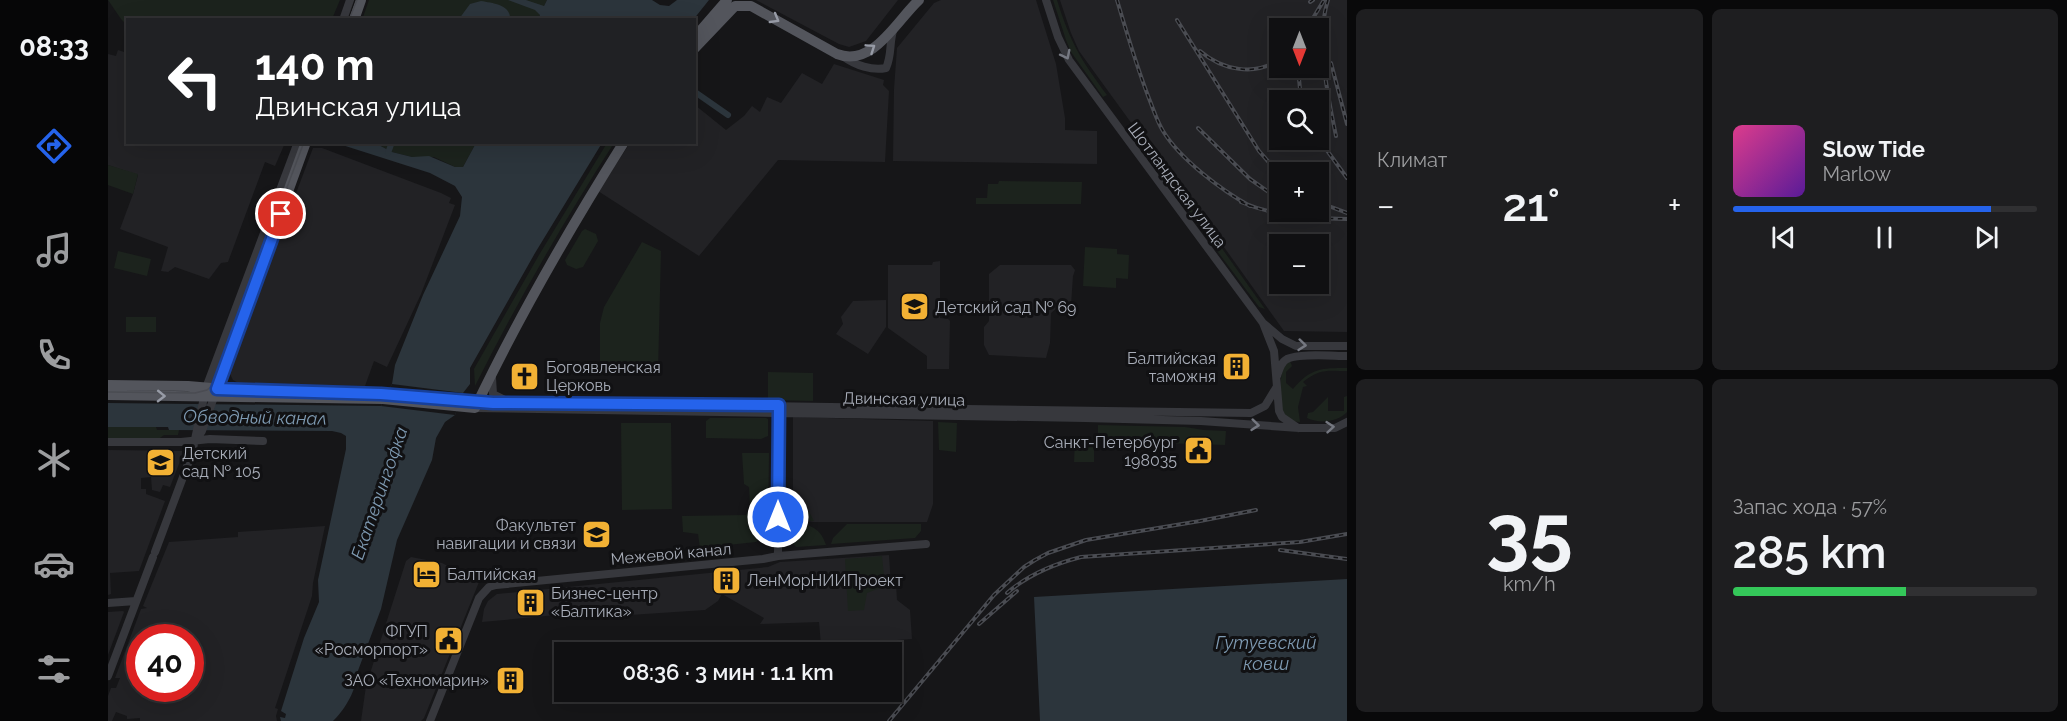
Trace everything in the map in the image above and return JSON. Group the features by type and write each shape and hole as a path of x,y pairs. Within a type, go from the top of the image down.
{"main road":[{"path":"355,18 361,0"},
{"path":"730,4 749,3 842,56 851,57 869,51 919,0"},
{"path":"696,36 730,4"},
{"path":"696,46 730,4"},
{"path":"209,397 305,144"},
{"path":"468,404 512,319 617,144"},
{"path":"468,404 492,373 518,321 623,144"},
{"path":"108,385 209,397"},
{"path":"108,395 385,396 468,404"}],"street":[{"path":"344,18 350,0"},
{"name":"Шотландская улица","path":"1046,0 1058,37 1069,60 1263,323 1273,345 1279,411 1282,417 1299,428"},
{"path":"842,56 851,63 886,68 891,57 890,43 894,27"},
{"path":"108,676 199,431 297,144"},
{"path":"1263,323 1282,339 1296,345 1347,346"},
{"path":"1277,377 1287,359 1347,356"},
{"path":"492,373 493,394 513,403"},
{"name":"Двинская улица","path":"468,404 1251,413 1265,406 1276,388"},
{"name":"Двинская улица","path":"468,404 779,409 1165,420 1299,428 1335,428 1347,422"},
{"path":"778,556 779,409"},
{"path":"108,442 210,439 263,441"},
{"name":"Межевой канал","path":"430,721 476,604 482,593 489,587 778,556 926,544"},
{"path":"108,603 136,601"}],"shaded area":[{"path":"108,0 340,0 332,18 126,18 126,24"},
{"path":"369,0 547,0 538,18 363,18"},
{"path":"756,0 898,0 866,41 849,47 839,44"},
{"path":"941,0 1036,0 1056,64 1065,130 1097,131 1097,164 893,161 897,48 934,3"},
{"path":"1053,0 1057,0 1077,50 1107,95 1103,97 1071,52"},
{"path":"1060,0 1347,0 1347,332 1284,331 1189,195 1148,146 1079,51"},
{"path":"118,50 126,53 126,144 285,144 275,166 265,162 228,262 221,263 209,279 175,267 168,272 161,271 168,247 120,229 138,175 108,165 108,54 116,56"},
{"path":"834,64 884,80 883,85 889,91 885,162 778,160 699,256 598,191 629,144 696,144 696,106 726,130 744,116 752,106 760,112 767,97 781,103 802,73 822,84"},
{"path":"377,144 475,144 463,167 455,167 434,157 412,157 392,152"},
{"path":"606,144 613,144 541,262 475,386 474,369"},
{"path":"313,148 322,148 441,193 451,198 449,203 455,205 421,294 387,367 374,361 365,386 240,384 233,380 229,372"},
{"path":"108,165 138,174 133,194 108,185"},
{"path":"999,181 1082,182 1081,204 976,204 976,198 987,198 988,184 998,184"},
{"path":"1191,209 1199,216 1265,309 1259,307 1188,212"},
{"path":"585,229 596,234 598,241 583,267 576,269 567,265 565,260"},
{"path":"642,242 661,251 658,372 600,371 600,323 604,307"},
{"path":"1085,247 1117,249 1117,254 1129,255 1128,279 1116,278 1116,288 1083,286"},
{"path":"118,251 151,259 147,276 114,268"},
{"name":"Детский сад № 69","path":"940,261 940,318 950,321 949,369 927,369 927,356 888,328 888,265 932,265 933,262"},
{"path":"1000,265 1071,265 1075,270 1071,305 1057,308 1051,313 1050,343 1046,358 989,355 984,345 984,327 989,321 989,274"},
{"path":"886,300 886,327 868,354 836,334 843,324 841,317 853,301"},
{"path":"126,317 156,317 156,332 126,332"},
{"path":"1290,361 1292,366 1286,372 1286,383 1293,389 1311,373 1330,368 1347,368 1347,371 1319,372 1303,382 1307,386 1303,387 1298,407 1300,422 1289,418 1282,409 1281,376"},
{"path":"768,372 813,373 813,401 768,400"},
{"path":"1347,396 1347,412 1339,418 1323,421 1307,418 1308,413 1313,412 1328,397 1328,411 1344,411 1344,397"},
{"path":"793,417 933,421 933,504 927,522 793,520"},
{"path":"710,418 766,418 768,419 768,436 761,439 706,438 706,421"},
{"path":"938,422 957,423 956,452 939,450"},
{"path":"621,423 671,423 672,509 622,510"},
{"path":"1098,425 1185,427 1226,431 1225,445 1098,441"},
{"path":"108,427 156,427 157,430 179,430 178,435 164,435 160,438 108,439"},
{"path":"1075,440 1094,440 1094,462 1074,462"},
{"path":"108,450 184,451 170,487 163,485 160,492 152,490 151,477 141,478 141,489 146,489 146,494 165,501 139,571 110,573 111,594 108,595"},
{"path":"742,453 769,453 768,531 756,542 700,548 698,534 683,532 682,516 746,515 750,508 749,487 744,484"},
{"path":"788,489 808,510 814,521 787,519"},
{"path":"787,522 811,526 820,533 826,545 796,547 787,537"},
{"path":"847,524 921,524 921,531 915,538 831,544 833,538"},
{"path":"325,526 312,596 275,708 278,709 277,721 140,721 140,718 127,719 127,716 116,712 112,721 108,721 108,696 111,688 116,688 120,678 115,678 126,649 126,702 204,702 204,624 135,624 141,609 147,608 143,606 169,542 238,537 238,532"},
{"path":"889,555 891,585 896,585 897,600 910,610 912,639 821,642 819,622 760,624 764,618 722,594 718,601 705,610 630,615 621,609 482,622 488,601 497,594 768,567 780,562"},
{"path":"882,556 885,586 867,593 864,610 848,611 845,559"},
{"path":"411,557 442,563 479,582 424,718 421,721 361,721 366,686 406,561"},
{"path":"108,612 124,612 108,655"}],"water":[{"path":"508,0 526,0 544,6 547,0 652,0 660,5 669,6 677,0 709,0 695,18 538,18 540,15 535,10"},
{"path":"481,1 496,4 508,11 510,18 460,18 470,4"},
{"path":"339,144 377,144 392,152 412,157 429,156 455,167 463,167 475,144 601,144 535,253 470,368 470,384 463,393 455,415 445,422 436,438 432,460 397,540 381,609 349,700 333,721 281,721 280,717 285,718 286,714 281,711 304,638 319,602 318,580 346,449 346,436 332,431 169,430 168,427 108,427 108,403 381,406 392,384 395,365 423,295 460,216 462,197 455,186 430,173"},
{"name":"Гутуевский ковш","path":"1347,579 1347,721 1040,721 1034,597"}],"pier":[{"path":"392,384 463,393 455,415 381,406"}],"waterway":[{"path":"696,93 728,115"},
{"path":"388,153 391,144"}],"tram line":[{"path":"350,18 357,0"},
{"path":"108,392 195,393 207,390 213,385 303,144"}],"railway":[{"path":"1117,0 1141,76 1156,116 1170,142 1202,173 1250,206"},
{"path":"1313,18 1324,0"},
{"path":"1328,0 1323,32 1324,68 1336,136"},
{"path":"1177,20 1259,151 1269,162"},
{"path":"1200,51 1228,67 1250,69 1269,65"},
{"path":"1331,63 1347,124"},
{"path":"1299,78 1300,90"},
{"path":"1198,128 1250,179 1269,192"},
{"path":"1327,150 1347,178"},
{"path":"1241,202 1280,214 1347,219"},
{"path":"1329,206 1347,213"},
{"path":"889,721 994,595 1024,567 1035,560 1086,540 1256,510"},
{"path":"1007,593 1042,570 1081,557 1300,542 1347,534"},
{"path":"1280,550 1347,559"},
{"path":"979,624 1017,591"}],"place":[{"name":"Детский сад № 69","path":"914,307"},
{"name":"Балтийская таможня","path":"1237,367"},
{"name":"Богоявленская Церковь","path":"525,376"},
{"name":"Санкт-Петербург 198035","path":"1198,451"},
{"name":"Детский сад № 105","path":"161,462"},
{"name":"Факультет навигации и связи","path":"597,534"},
{"name":"Балтийская","path":"426,574"},
{"name":"ЛенМорНИИПроект","path":"726,580"},
{"name":"Бизнес-центр «Балтика»","path":"530,602"},
{"name":"ФГУП «Росморпорт»","path":"449,640"},
{"name":"ЗАО «Техномарин»","path":"510,680"}],"route":[{"path":"281,214 217,389 421,396 493,403 779,405 778,517"}],"water label":[{"name":"Обводный канал","path":"255,417"},
{"name":"Екатерингофка","path":"379,493"}]}
